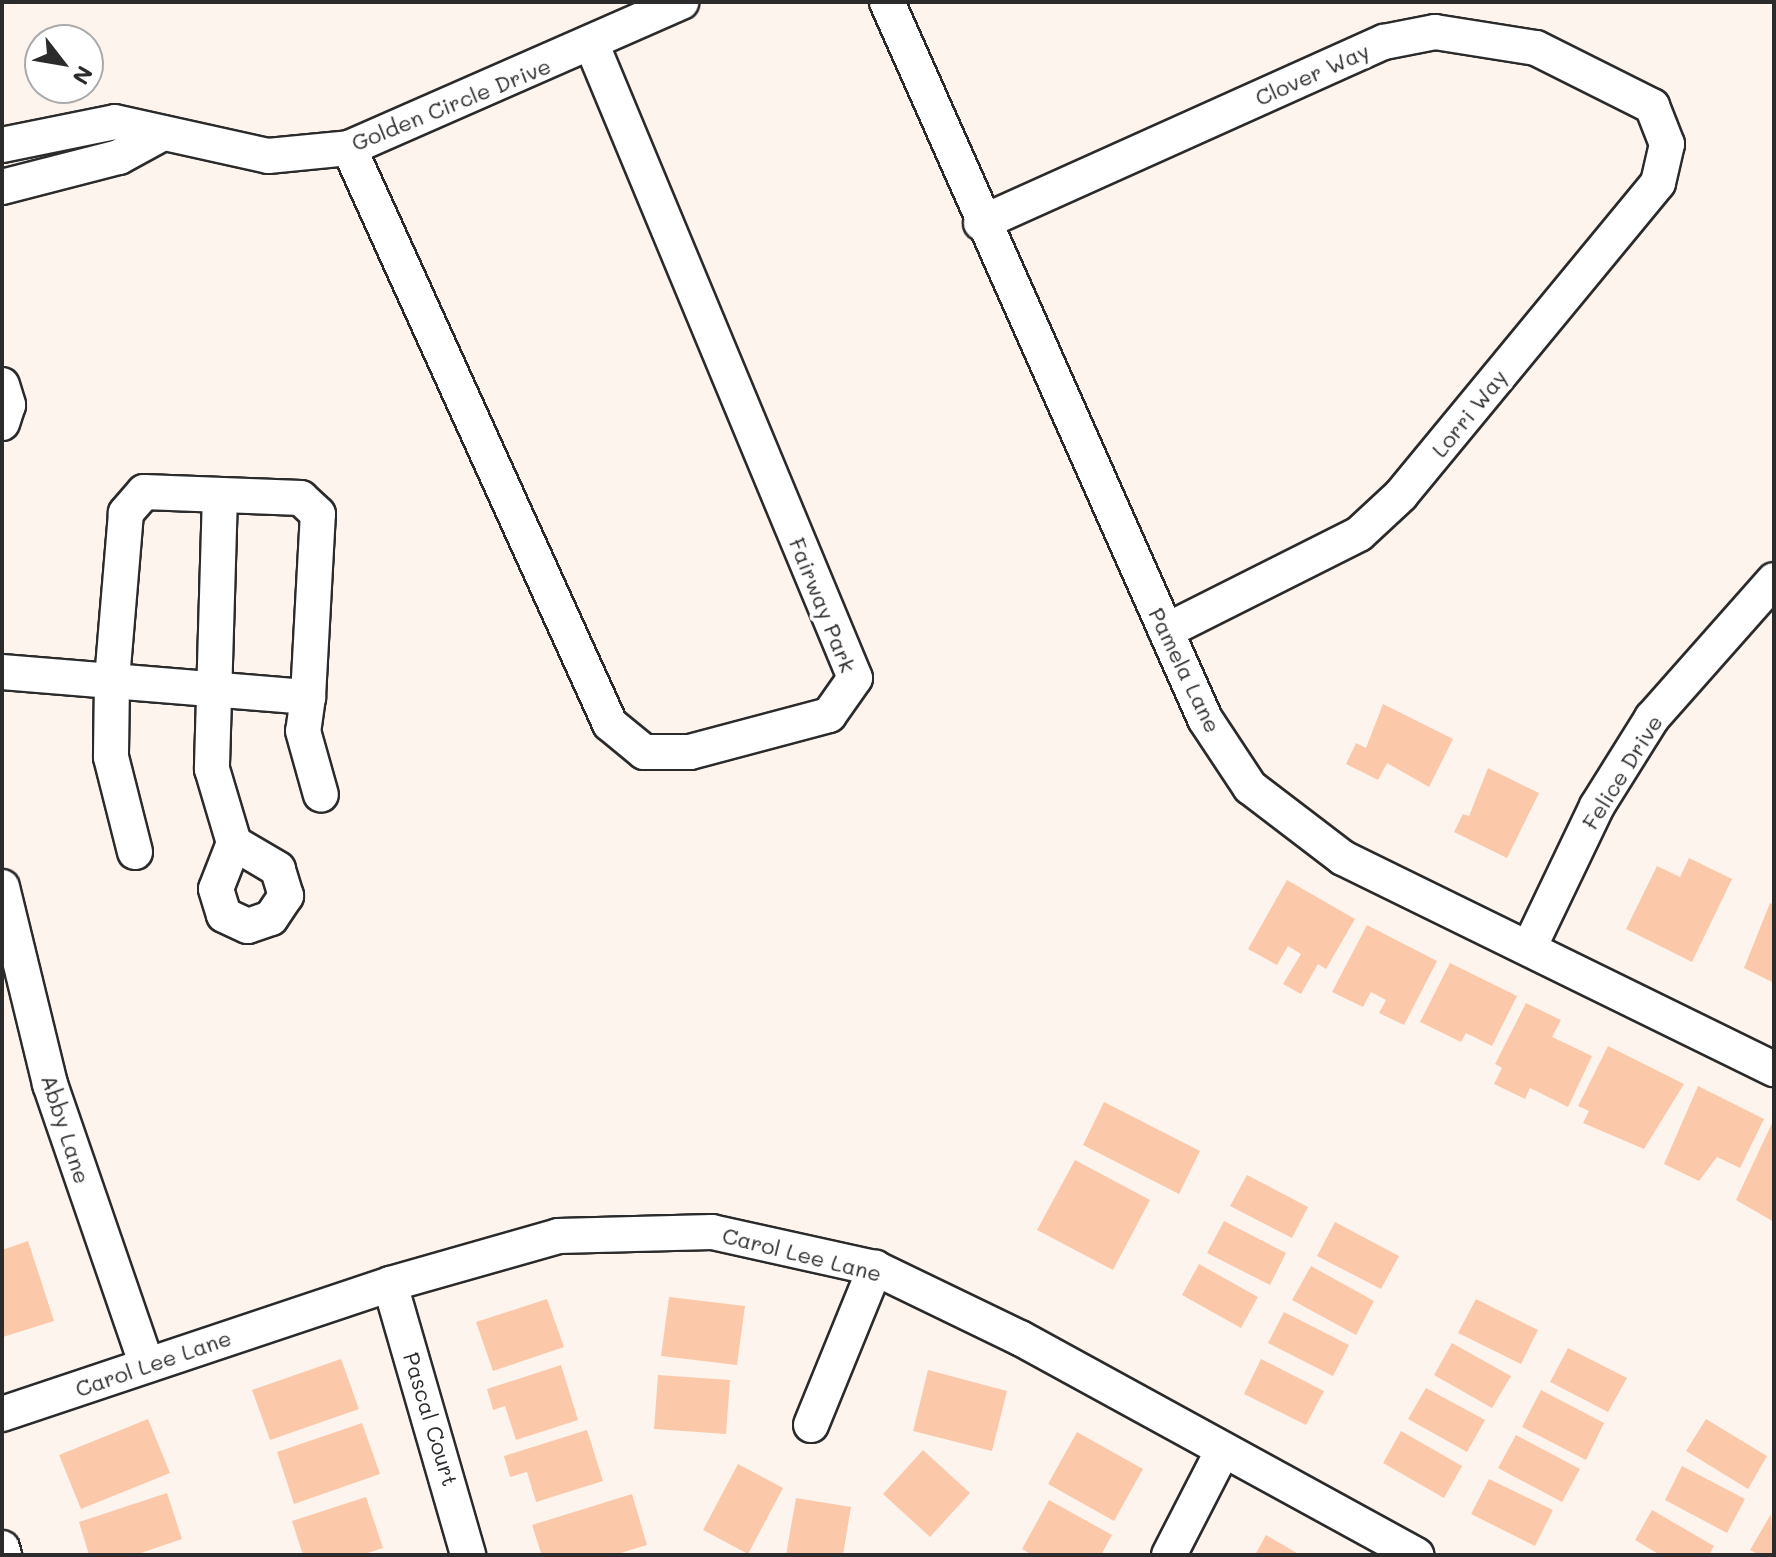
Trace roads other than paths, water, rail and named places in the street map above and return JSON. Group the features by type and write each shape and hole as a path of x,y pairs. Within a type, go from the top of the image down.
{"street":[{"name":"Golden Circle Drive","path":"2,145 115,122 268,156 349,148 592,45 681,2"},
{"name":"Pamela Lane","path":"887,2 981,223 1205,719 1250,787 1343,858 1530,946 1774,1069"},
{"name":"Clover Way","path":"981,223 1384,42 1423,35 1536,48 1652,106"},
{"name":"Fairway Park","path":"349,148 610,724 644,752 690,752 829,715 855,678 592,45"},
{"name":"Lorri Way","path":"1166,631 1359,534 1401,495 1658,183 1667,144 1652,106"},
{"path":"2,187 119,157 163,133"},
{"path":"2,385 8,405 2,423"},
{"path":"135,852 111,757 112,681 126,513 144,492 301,498 318,514 308,697 303,731 321,795"},
{"path":"220,495 210,689 212,769 234,843"},
{"name":"Felice Drive","path":"1530,946 1597,806 1652,718 1774,580"},
{"path":"2,672 308,697"},
{"name":"Abby Lane","path":"2,887 50,1084 147,1365"},
{"name":"Carol Lee Lane","path":"2,1414 390,1284 558,1236 712,1232 875,1268 1020,1338 1417,1555"},
{"path":"811,1425 875,1268"},
{"name":"Pascal Court","path":"390,1284 468,1555"},
{"path":"1169,1555 1223,1450"},
{"path":"2,1548 4,1555"}]}
